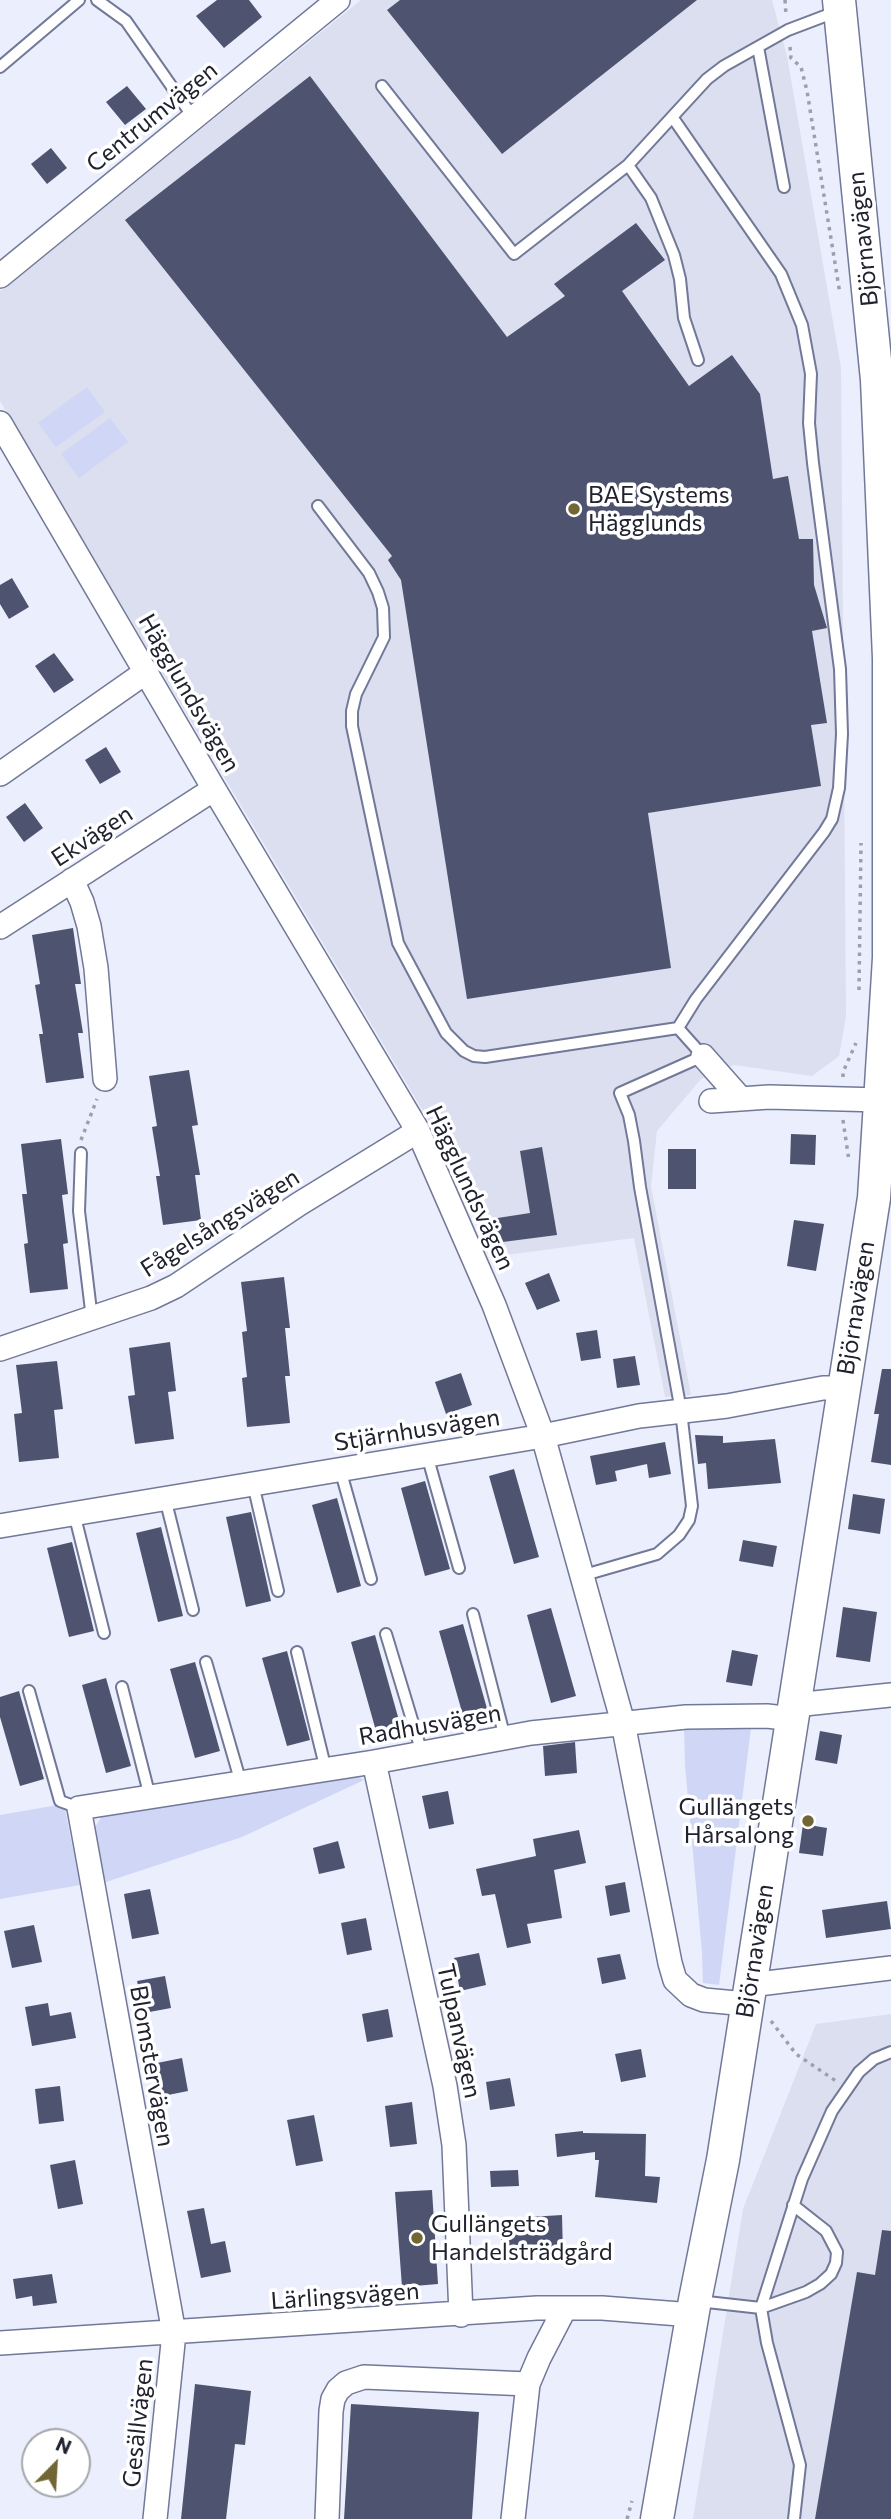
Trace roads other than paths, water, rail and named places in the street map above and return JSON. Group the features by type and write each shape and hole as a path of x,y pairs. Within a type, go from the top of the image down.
{"main road":[{"name":"Björnavägen","path":"657,2519 723,2160 874,1198 890,958 890,657 884,377 840,5"}],"street":[{"name":"Centrumvägen","path":"0,276 338,0"},
{"name":"Hägglundsvägen","path":"0,423 418,1130 494,1305 543,1436 623,1723 670,1964 676,1980 691,1996 698,1998 748,1994 891,1968"},
{"path":"0,774 146,672"},
{"name":"Ekvägen","path":"0,927 214,789"},
{"path":"72,880 85,914 96,968 104,1080"},
{"path":"703,1056 741,1099"},
{"path":"711,1101 769,1097 880,1100"},
{"name":"Fågelsångsvägen","path":"0,1349 152,1298 176,1286 299,1204 418,1130"},
{"name":"Stjärnhusvägen","path":"0,1526 543,1436 639,1416 727,1406 823,1388 843,1388"},
{"name":"Radhusvägen","path":"79,1808 326,1770 505,1738 686,1717 767,1716 891,1695"},
{"name":"Tulpanvägen","path":"374,1762 445,2086 454,2144 461,2315"},
{"name":"Blomstervägen","path":"79,1808 174,2333"},
{"name":"Lärlingsvägen","path":"0,2343 537,2308 694,2308"},
{"path":"513,2519 528,2384 538,2358 565,2308"},
{"name":"Gesällvägen","path":"155,2519 174,2333"},
{"path":"327,2519 333,2399 346,2383 364,2377 528,2384"}],"lane":[{"path":"0,67 79,0"},
{"path":"97,0 126,21 193,117"},
{"path":"382,86 514,254 628,165 707,79 724,66 840,5"},
{"path":"758,47 784,187"},
{"path":"673,118 780,274 802,325 811,374 809,423 840,669 842,734 836,804 824,832 695,999 678,1028"},
{"path":"628,165 651,198 674,255 680,279 684,318 698,360"},
{"path":"318,506 369,573 383,608 384,638 356,694 352,726 398,943 446,1033 464,1051 485,1057 678,1028"},
{"path":"581,1576 657,1554 679,1535 689,1520 692,1506 681,1411 634,1141 629,1115 620,1093 703,1056 678,1028"},
{"path":"81,1153 79,1211 92,1319"},
{"path":"427,1455 459,1568"},
{"path":"340,1469 371,1579"},
{"path":"253,1484 278,1591"},
{"path":"165,1498 193,1611"},
{"path":"74,1513 104,1633"},
{"path":"473,1614 505,1738"},
{"path":"387,1634 422,1753"},
{"path":"297,1652 326,1770"},
{"path":"206,1662 241,1783"},
{"path":"121,1687 150,1797"},
{"path":"29,1691 60,1801 79,1808"},
{"path":"794,2519 800,2465 767,2343 761,2308 793,2205 818,2139 848,2086 874,2059 891,2052"},
{"path":"694,2308 761,2308 806,2292 831,2274 837,2252 826,2231 793,2205"}],"place":[{"name":"BAE Systems Hägglunds","path":"574,509"},
{"name":"Gullängets Hårsalong","path":"808,1821"},
{"name":"Gullängets Handelsträdgård","path":"417,2238"}]}
